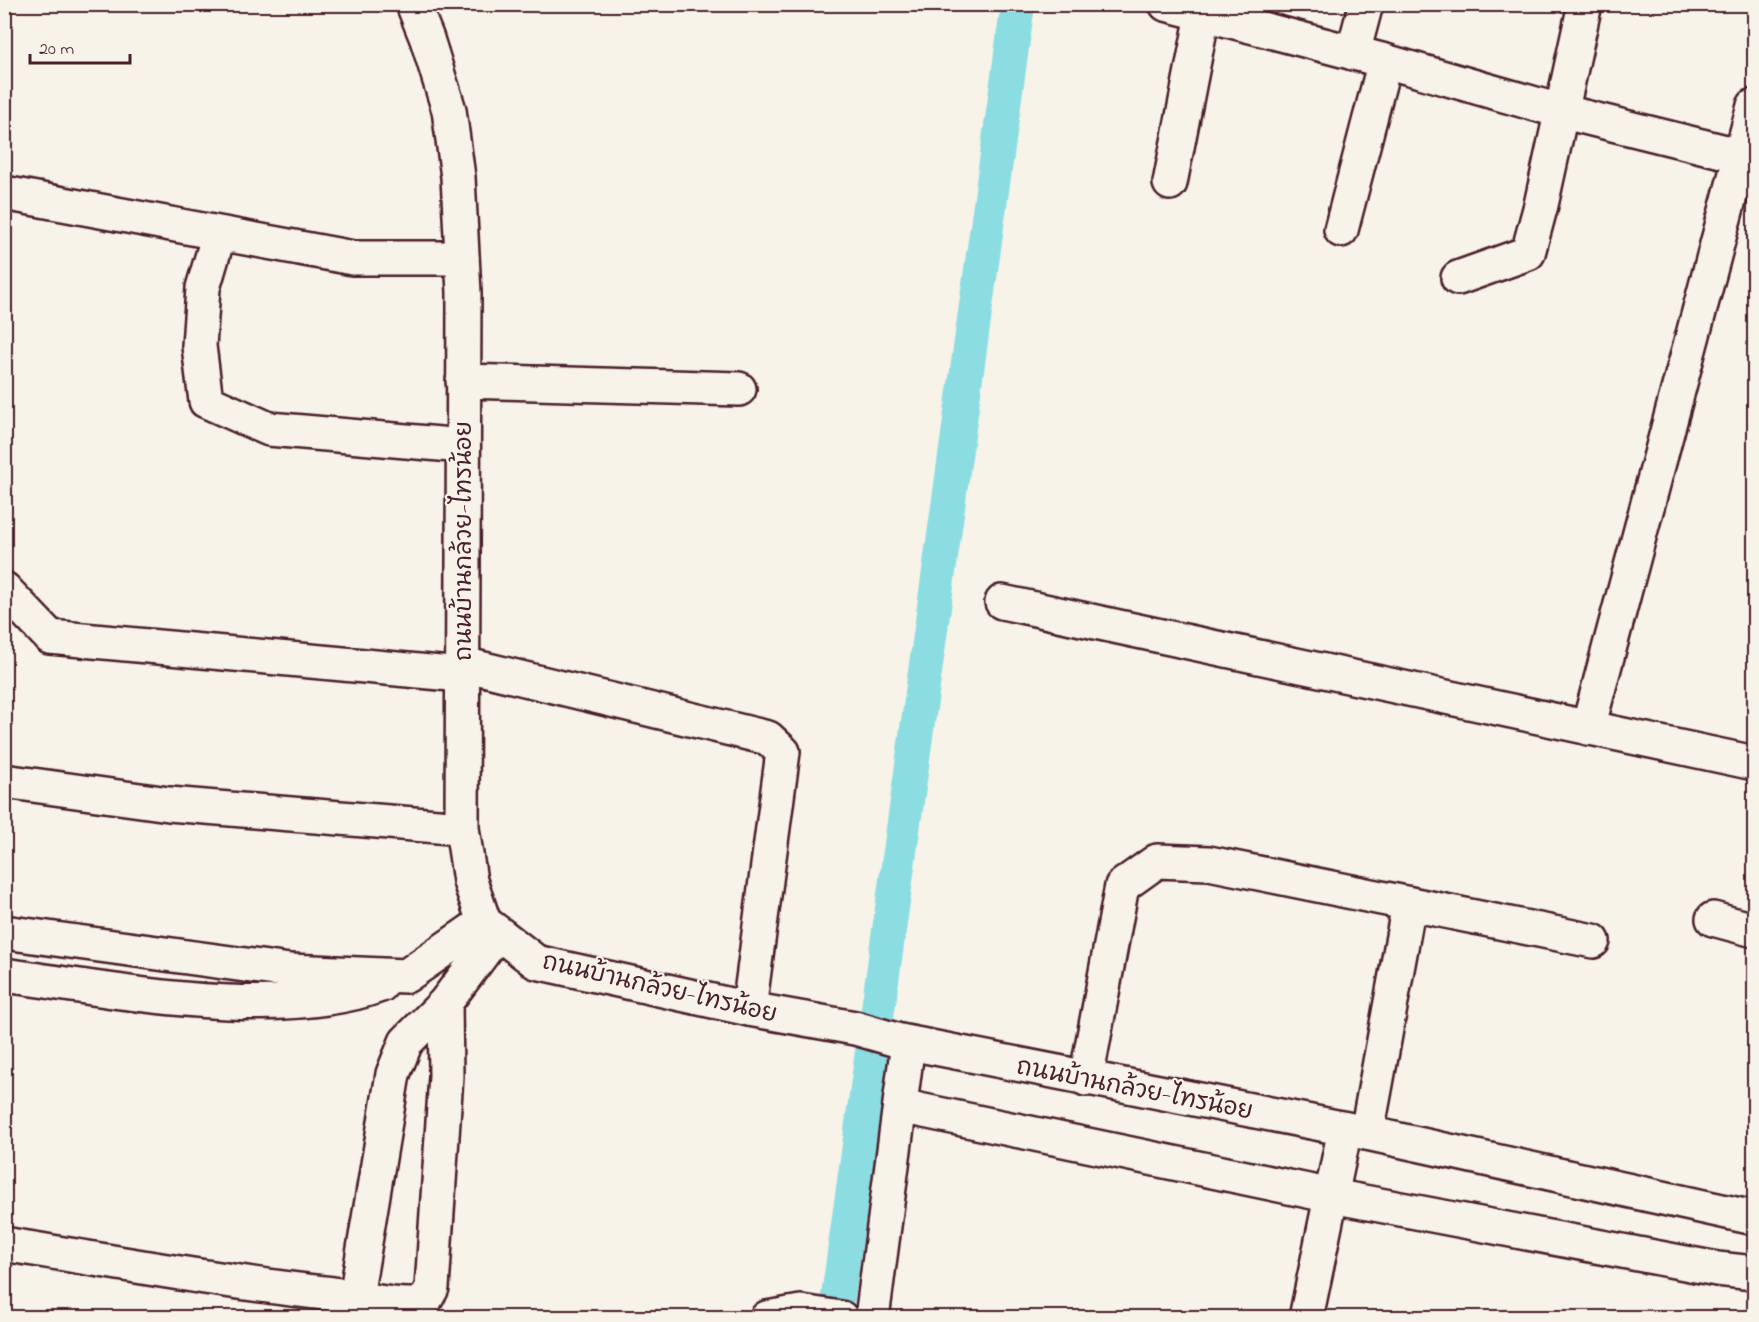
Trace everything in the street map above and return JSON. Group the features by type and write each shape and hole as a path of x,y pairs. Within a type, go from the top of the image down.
{"street":[{"name":"ถนนบ้านกล้วย-ไทรน้อย","path":"413,4 427,39 448,110 458,177 462,258 463,381 462,828 470,881 491,928 536,962 749,1009 855,1028 904,1042 1356,1131 1755,1218"},
{"path":"1166,4 1204,9 1560,111 1748,157"},
{"path":"1353,53 1366,4"},
{"path":"1458,278 1528,253 1541,206 1585,4"},
{"path":"1170,183 1204,9"},
{"path":"1341,230 1385,61"},
{"path":"1588,728 1748,157 1755,106"},
{"path":"4,193 353,258 462,258"},
{"path":"219,234 203,288 199,346 206,401 269,429 463,446"},
{"path":"463,381 739,389"},
{"path":"4,589 50,637 462,670 768,738 783,752 749,1009"},
{"path":"1002,602 1755,763"},
{"path":"4,781 169,804 462,828"},
{"path":"1086,1079 1122,886 1157,861 1209,863 1593,941"},
{"path":"1306,1317 1332,1196 1356,1131 1409,904"},
{"path":"1713,919 1755,930"},
{"path":"4,975 149,995 269,1003 353,995 406,976 491,928"},
{"path":"356,1297 393,1074 406,1042 445,1003 491,928"},
{"path":"4,932 290,971 406,976"},
{"path":"4,1244 260,1286 356,1297 406,1306 423,1304 432,1288 446,1076 445,1003"},
{"path":"872,1317 900,1106 904,1042"},
{"path":"900,1106 1332,1196 1717,1269 1755,1273"},
{"path":"767,1317 801,1312 842,1317"}],"waterway":[{"path":"835,1318 1018,4"}]}
